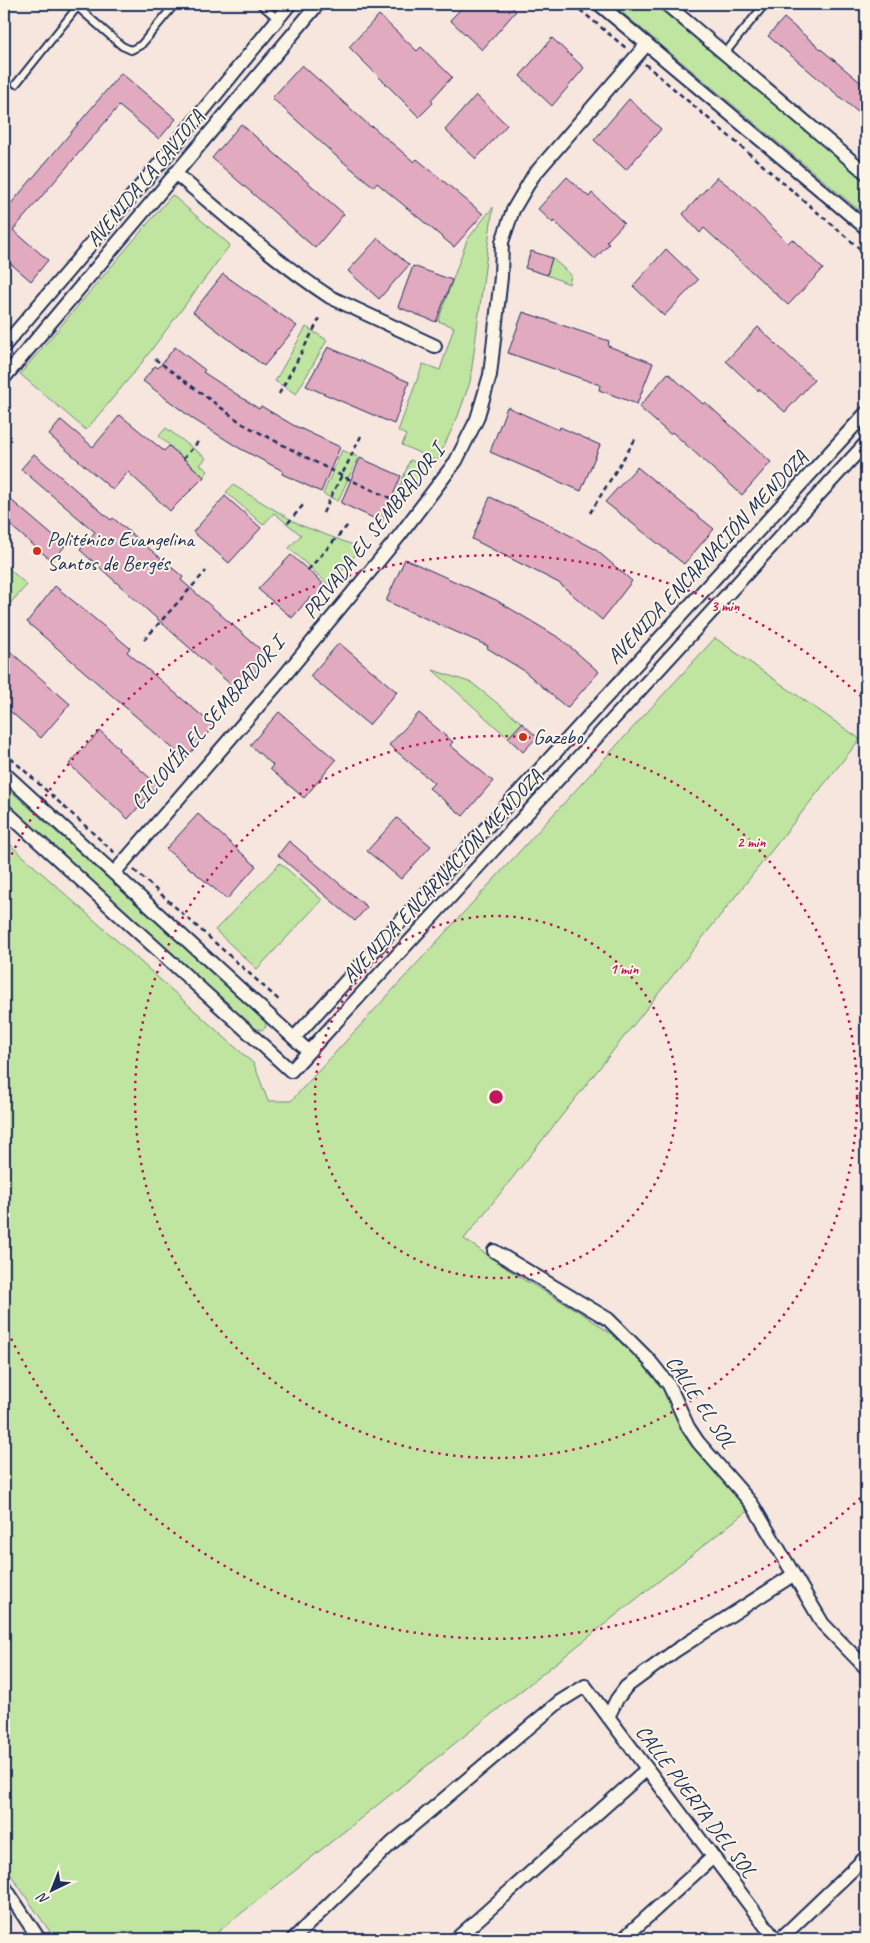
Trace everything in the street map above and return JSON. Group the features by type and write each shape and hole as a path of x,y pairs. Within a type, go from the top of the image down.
{"street":[{"name":"AVENIDA LA GAVIOTA","path":"4,346 161,162 290,4"},
{"name":"AVENIDA LA GAVIOTA","path":"4,378 318,4"},
{"path":"599,4 866,228"},
{"path":"666,4 866,172"},
{"name":"PRIVADA EL SEMBRADOR I","path":"114,873 280,681 400,535 456,461 477,419 490,375 501,277 502,242 513,210 533,176 631,52 647,44"},
{"path":"175,173 275,258 322,292 436,346"},
{"name":"AVENIDA ENCARNACIÓN MENDOZA","path":"294,1038 866,413"},
{"name":"AVENIDA ENCARNACIÓN MENDOZA","path":"4,810 292,1071 308,1051 866,443"},
{"path":"4,772 308,1051"},
{"name":"CALLE EL SOL","path":"494,1251 608,1319 649,1360 669,1385 688,1427 698,1442 752,1504 823,1624 866,1668"},
{"path":"608,1717 617,1699 626,1687 675,1651 793,1576"},
{"name":"CALLE PUERTA DEL SOL","path":"293,1939 401,1836 560,1702 585,1686 775,1939"},
{"path":"456,1939 647,1768"},
{"path":"623,1939 713,1857"},
{"path":"780,1939 866,1857"},
{"path":"4,1886 39,1939"}],"lane":[{"path":"16,84 77,5 122,46 131,50 141,45 175,4"},
{"path":"260,4 278,19"},
{"path":"725,53 765,4"}],"path":[{"path":"573,4 866,254"},
{"path":"621,54 631,52"},
{"path":"279,394 320,318"},
{"path":"155,359 243,424 342,476 392,499"},
{"path":"323,513 361,436"},
{"path":"590,513 636,438"},
{"path":"183,458 198,442"},
{"path":"288,523 304,504"},
{"path":"308,570 348,525"},
{"path":"144,640 206,571"},
{"path":"4,752 280,1001"},
{"path":"114,852 120,846"}],"green space":[{"path":"612,4 654,4 866,181 866,216"},
{"path":"172,195 230,245 137,369 86,430 20,374"},
{"path":"493,207 470,382 458,416 437,461 402,445 406,435 398,431 423,364 440,370 454,327 438,321 467,240"},
{"path":"552,258 571,275 569,284 547,275"},
{"path":"306,327 327,340 296,394 275,381"},
{"path":"166,428 206,458 200,465 208,471 204,477 159,436"},
{"path":"342,450 358,457 338,501 323,494"},
{"path":"410,460 429,468 387,520"},
{"path":"233,485 300,525 361,548 330,586 289,548 301,535 274,513 263,525 226,492"},
{"path":"4,564 27,585 4,610"},
{"path":"715,638 860,739 464,1239 521,1278 583,1314 624,1343 661,1382 687,1439 723,1478 747,1511 209,1939 55,1939 4,1865 4,839 254,1064 268,1101 291,1101"},
{"path":"433,670 472,683 522,723 508,738"},
{"path":"4,785 265,1019 266,1027 262,1030 253,1028 4,801"},
{"path":"280,863 322,900 257,969 215,930"}],"building":[{"path":"466,4 508,4 516,11 482,50 450,20"},
{"path":"379,15 417,51 421,47 452,77 431,100 433,103 419,117 349,47"},
{"path":"784,18 866,87 866,119 768,36"},
{"path":"552,38 584,68 552,106 520,76"},
{"path":"302,65 371,127 414,162 417,159 483,214 454,247 377,183 374,187 336,156 272,98"},
{"path":"121,73 176,119 159,139 119,106 13,230 48,260 31,281 4,258 4,212"},
{"path":"476,95 507,125 476,159 445,130"},
{"path":"629,99 661,129 626,170 594,140"},
{"path":"241,124 344,214 315,248 212,158"},
{"path":"567,177 589,197 592,193 624,223 606,242 609,244 595,259 554,221 553,223 538,209"},
{"path":"717,177 736,192 788,243 792,239 823,269 788,305 704,228 700,233 683,214"},
{"path":"378,238 409,265 379,299 348,271"},
{"path":"666,249 698,280 664,316 633,286"},
{"path":"531,251 552,258 547,275 525,268"},
{"path":"413,266 452,280 436,322 398,307"},
{"path":"223,274 297,326 264,366 193,312"},
{"path":"523,312 609,341 608,346 653,363 637,404 599,390 600,385 508,353"},
{"path":"758,327 814,380 785,412 759,389 758,391 726,361"},
{"path":"175,347 205,370 203,372 259,409 261,406 293,425 340,447 321,492 282,474 283,471 239,448 193,419 143,381 155,366 158,368"},
{"path":"328,347 409,382 394,424 306,386"},
{"path":"668,373 703,404 705,402 771,462 742,495 672,432 670,434 639,407"},
{"path":"507,407 559,430 560,427 600,445 581,491 490,452"},
{"path":"120,415 164,451 169,446 204,477 170,511 128,472 113,490 49,435 61,420 93,447"},
{"path":"34,454 111,520 113,518 183,577 181,580 268,656 239,692 80,550 95,532 21,469"},
{"path":"360,458 401,476 382,522 341,503"},
{"path":"637,467 714,529 684,564 605,502"},
{"path":"4,494 65,546 52,561 4,520"},
{"path":"225,496 261,528 229,563 193,532"},
{"path":"490,497 545,522 595,549 632,581 602,620 559,583 472,539"},
{"path":"291,555 326,586 313,601 310,597 292,618 258,589"},
{"path":"405,559 496,600 561,639 599,672 567,708 523,670 487,648 488,646 386,601"},
{"path":"55,586 130,648 127,652 214,726 185,759 27,622"},
{"path":"339,643 397,692 369,725 310,676"},
{"path":"4,646 70,704 41,738 4,706"},
{"path":"279,712 336,760 304,798 270,769 273,765 250,745"},
{"path":"419,713 453,742 450,745 493,781 463,816 429,788 434,783 389,745"},
{"name":"Gazebo","path":"522,723 537,737 523,752 508,738"},
{"path":"100,731 119,748 118,750 158,785 128,819 69,764"},
{"path":"198,814 256,866 227,899 166,849"},
{"path":"397,818 431,846 401,879 367,851"},
{"path":"289,841 367,907 355,921 278,855"}],"place":[{"name":"Politénico Evangelina Santos de Bergés","path":"37,551"},
{"name":"Gazebo","path":"523,737"}]}
